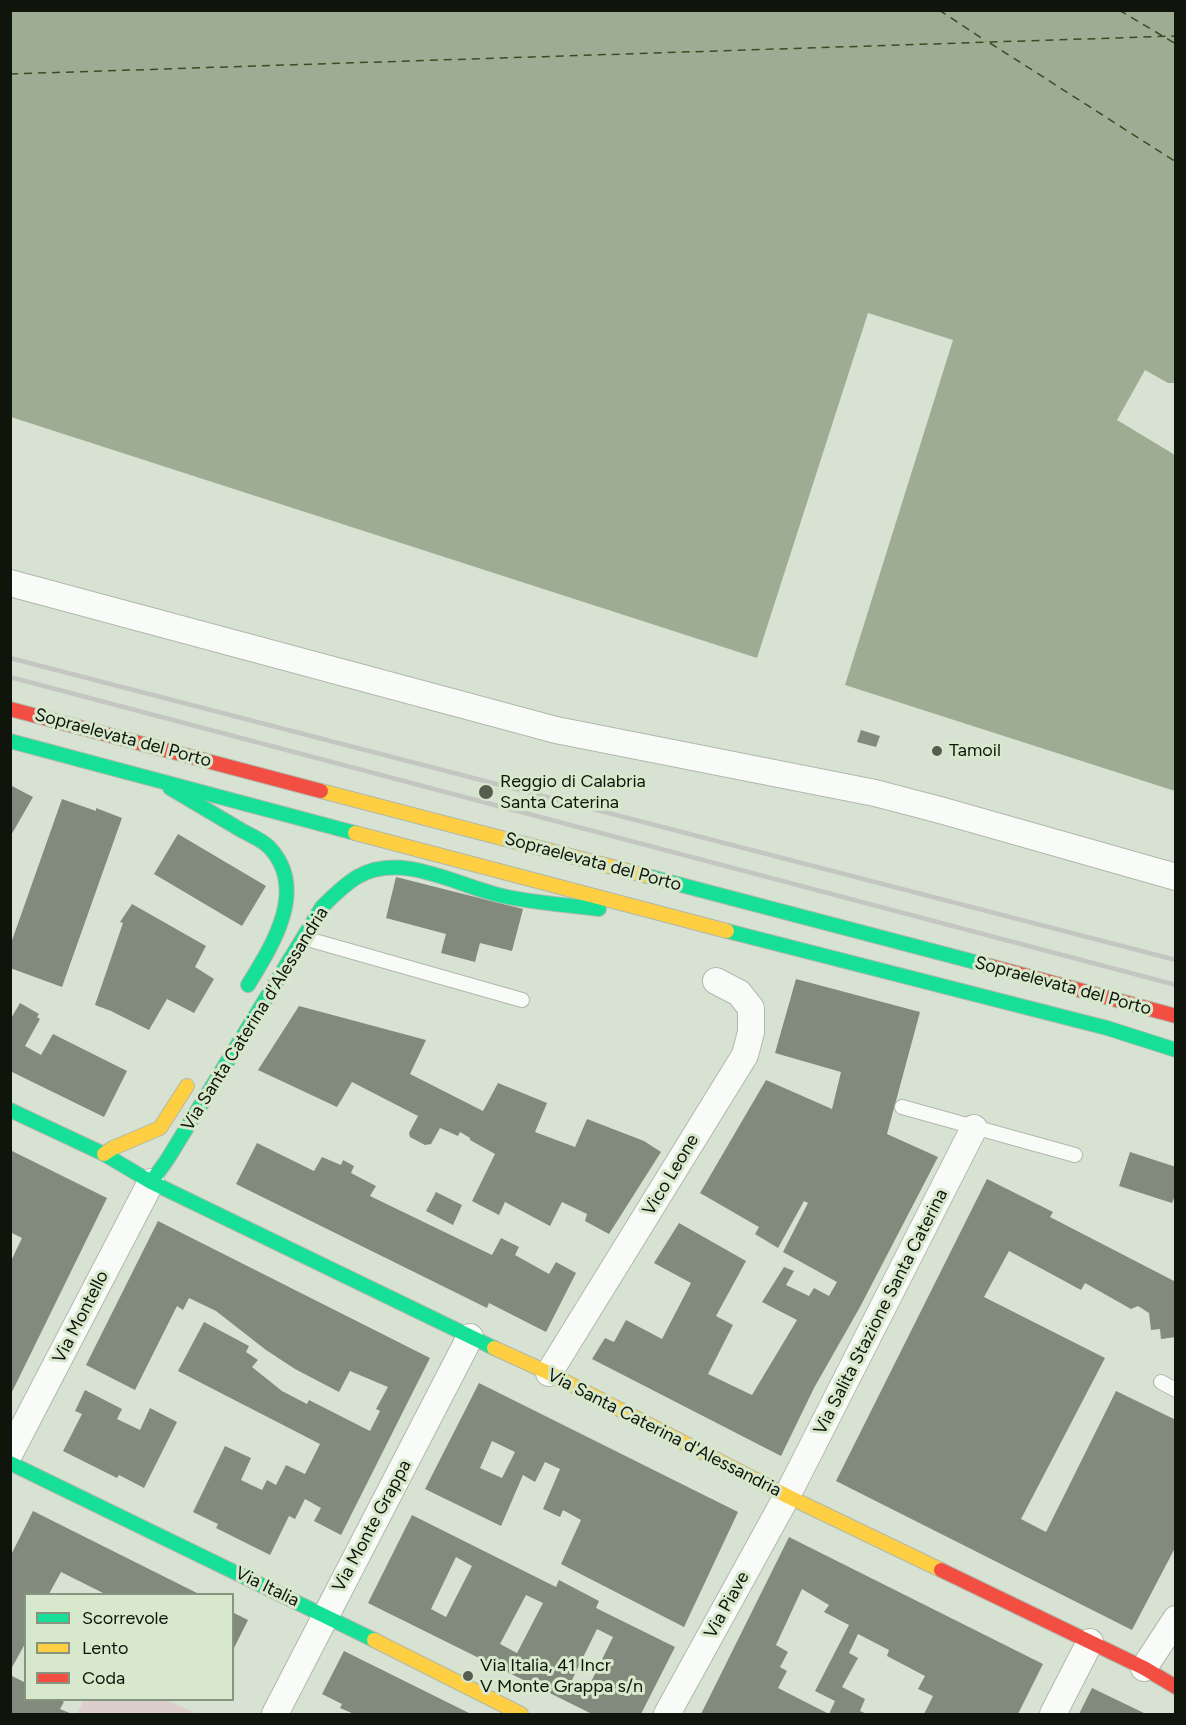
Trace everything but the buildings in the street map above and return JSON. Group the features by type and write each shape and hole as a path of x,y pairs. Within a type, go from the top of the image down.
{"street":[{"path":"10,583 556,730 875,793 1176,877"},
{"name":"Sopraelevata del Porto","path":"10,709 1176,1016"},
{"name":"Sopraelevata del Porto","path":"10,741 690,922 1107,1028 1176,1050"},
{"name":"Via Santa Caterina d'Alessandria","path":"158,780 267,846 274,854 284,874 285,911 279,930 239,1000"},
{"name":"Via Santa Caterina d'Alessandria","path":"151,1182 167,1160 322,907 343,886 371,870 390,867 411,869 503,896 690,922"},
{"name":"Vico Leone","path":"549,1373 745,1055 751,1032 751,1008 739,993 716,981"},
{"name":"Via Santa Caterina d'Alessandria","path":"104,1154 159,1128 197,1070"},
{"name":"Via Santa Caterina d'Alessandria","path":"10,1110 104,1154 151,1182 549,1373 787,1496 1144,1668 1176,1687"},
{"name":"Via Salita Stazione Santa Caterina","path":"787,1496 974,1128"},
{"name":"Via Montello","path":"10,1453 151,1182"},
{"name":"Via Monte Grappa","path":"274,1714 470,1337"},
{"name":"Via Italia","path":"10,1463 325,1615 521,1714"},
{"name":"Via Piave","path":"668,1714 787,1496"},
{"path":"1144,1668 1176,1618"},
{"path":"1053,1714 1090,1642"}],"lane":[{"path":"279,930 522,1000"},
{"path":"902,1107 1075,1155"},
{"path":"1161,1382 1176,1390"}],"shaded area":[{"path":"11,10 1175,11 1175,383 1168,383 1145,370 1117,420 1175,455 1175,791 845,685 953,340 868,313 757,658 11,417"},
{"path":"84,1701 169,1701 197,1714 77,1714"}],"ferry route":[{"path":"939,10 986,41"},
{"path":"1119,10 1176,44"},
{"path":"10,74 1176,36"},
{"path":"990,43 1176,162"}],"railway":[{"path":"10,658 1176,960"},
{"path":"10,677 1176,985"}],"traffic: fast":[{"path":"10,741 355,833"},
{"path":"170,788 263,842 281,863 286,881 286,899 282,917 276,935 248,985"},
{"path":"151,1182 167,1160 322,907 357,877 374,870 411,869 503,896 599,909"},
{"path":"647,876 990,966"},
{"path":"727,931 1107,1028 1176,1050"},
{"path":"10,1110 104,1154 151,1182 494,1348"},
{"path":"10,1463 374,1640"}],"traffic: slow":[{"path":"321,791 647,876"},
{"path":"355,833 727,931"},
{"path":"104,1154 160,1128 187,1086"},
{"path":"494,1348 549,1373 787,1496 941,1570"},
{"path":"374,1640 521,1714"}],"traffic: jam":[{"path":"10,709 321,791"},
{"path":"990,966 1176,1016"},
{"path":"941,1570 1144,1668 1176,1687"}],"place":[{"name":"Tamoil","path":"937,751"},
{"name":"Reggio di Calabria Santa Caterina","path":"486,792"},
{"name":"Via Italia, 41 Incr V Monte Grappa s/n","path":"468,1676"}]}
